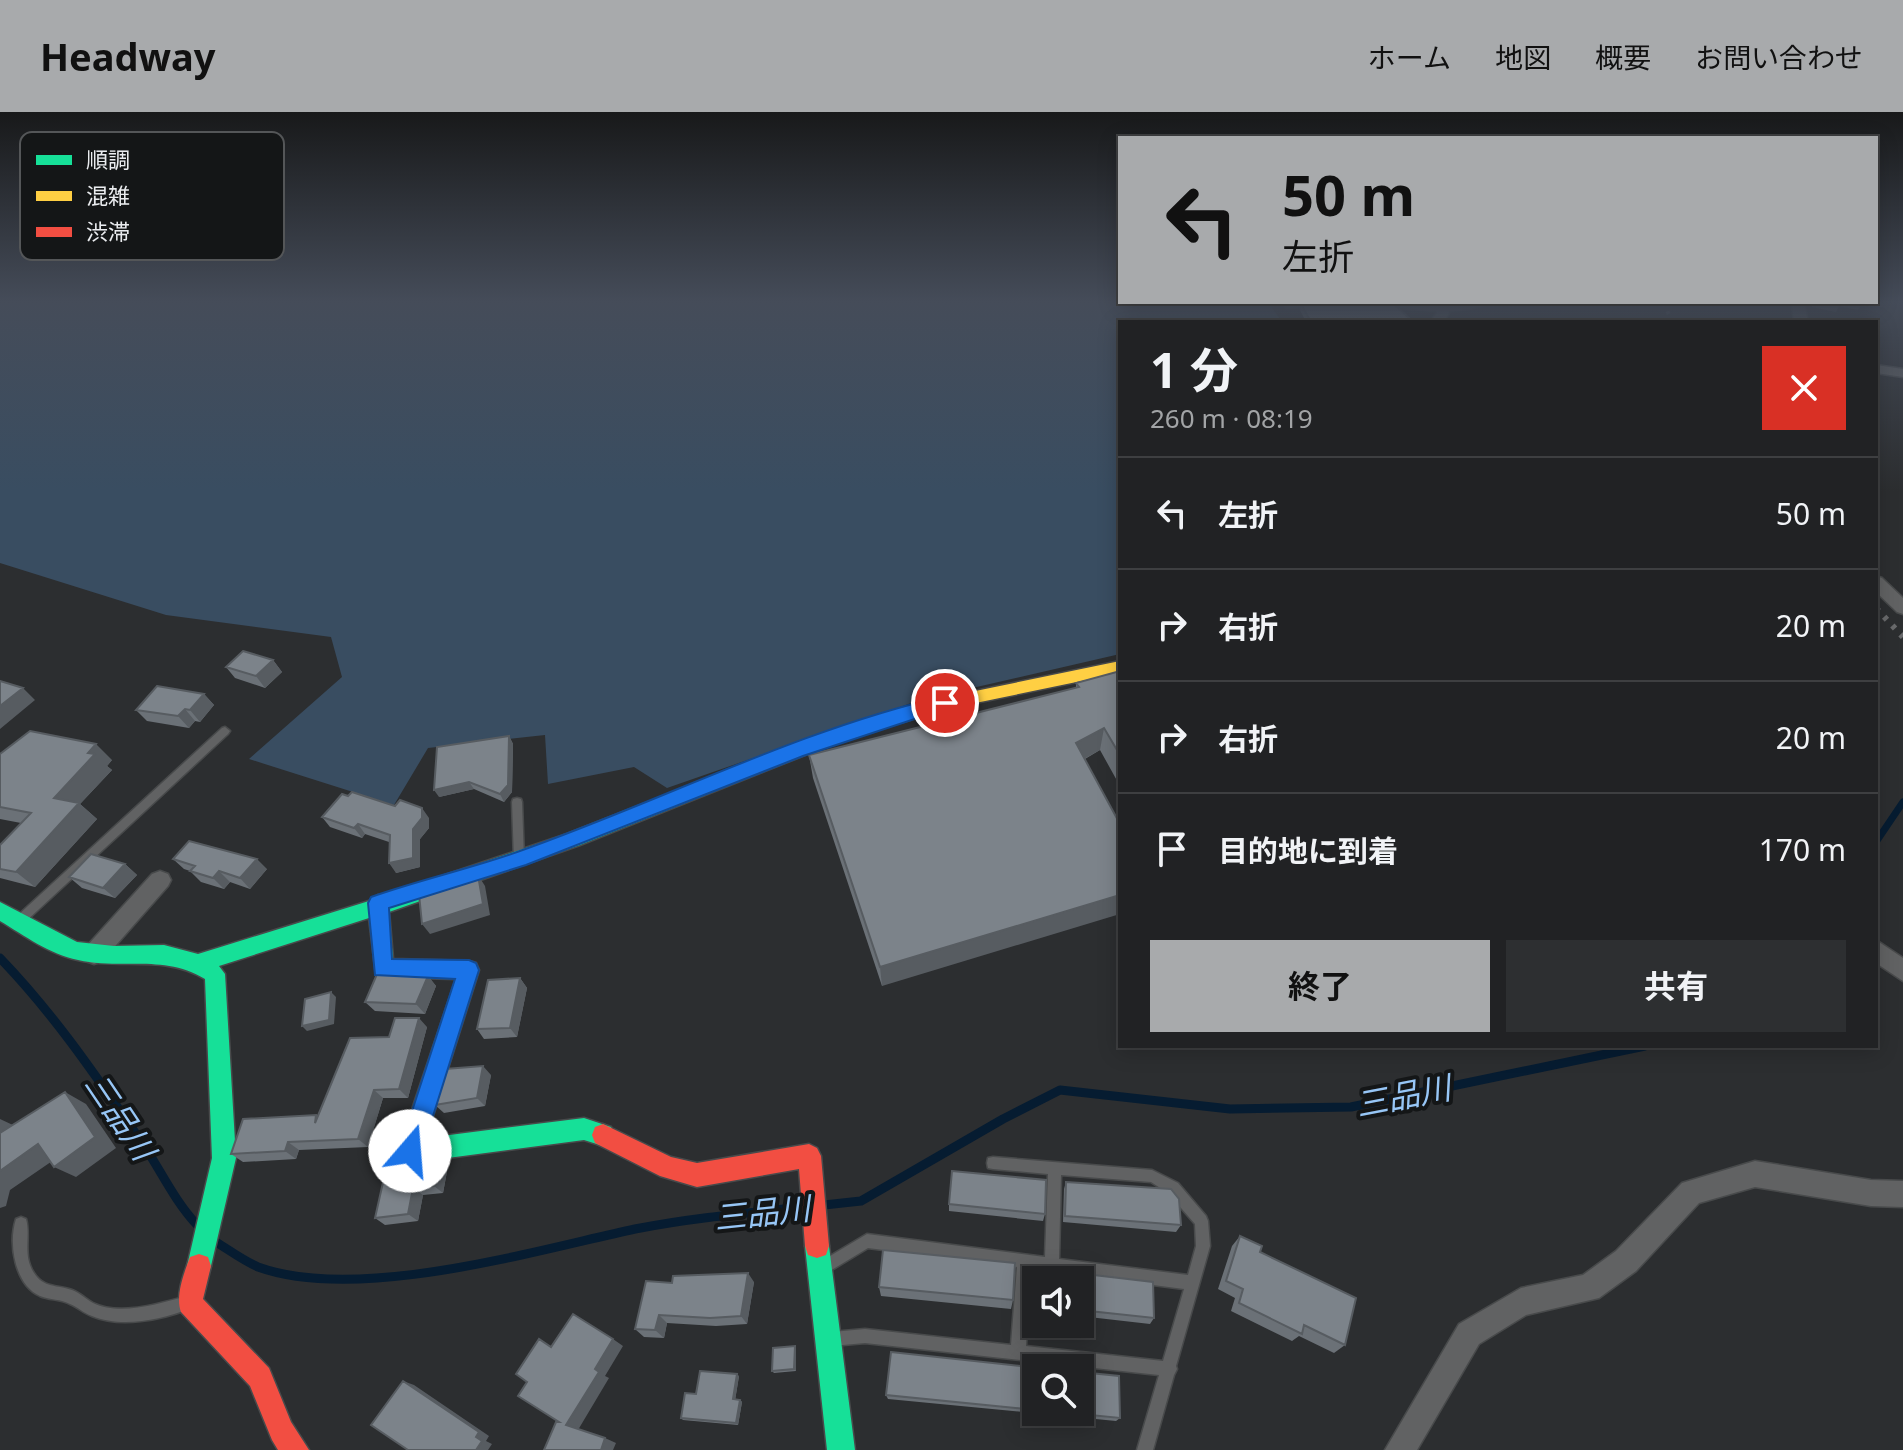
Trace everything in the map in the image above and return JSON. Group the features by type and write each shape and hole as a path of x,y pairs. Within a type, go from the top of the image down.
{"street":[{"path":"1878,369 1903,373"},
{"path":"1878,584 1903,608"},
{"path":"202,962 519,860 796,751 918,709 1118,667"},
{"path":"94,954 160,880"},
{"path":"378,903 383,968 469,970 410,1151 584,1129 613,1138 668,1168 697,1175 809,1156 818,1271 841,1450"},
{"path":"0,911 76,951 107,956 177,952 202,962 215,974 224,1158 190,1303 260,1377 281,1431 295,1450"},
{"path":"1878,952 1903,971"},
{"path":"1400,1450 1469,1334 1521,1302 1589,1288 1626,1261 1691,1192 1755,1174 1871,1193 1903,1194"}],"lane":[{"path":"19,921 225,731"},
{"path":"517,802 519,860"},
{"path":"993,1163 1152,1176 1173,1188 1201,1221 1203,1246 1145,1450"},
{"path":"1052,1265 1055,1168"},
{"path":"21,1224 17,1239 22,1260 31,1280 41,1290 70,1296 94,1310 116,1314 150,1312 190,1303"},
{"path":"818,1271 867,1241 1193,1283"},
{"path":"1018,1352 1024,1261"},
{"path":"826,1340 865,1336 1170,1369"}],"shaded area":[{"path":"0,365 1118,365 1118,654 920,700 667,788 634,767 548,784 545,735 428,748 394,805 249,759 342,677 331,637 166,615 0,563"}],"building":[{"path":"243,651 273,660 256,676 226,667"},
{"path":"1118,672 1118,752 1104,728 1076,743 1118,820 1118,896 880,967 809,755 1079,687 1076,683"},
{"path":"0,681 23,688 0,706"},
{"path":"157,686 204,694 190,710 185,709 178,716 136,710"},
{"path":"30,731 96,744 88,753 95,754 54,798 79,803 16,872 0,869 0,845 31,813 0,807 0,754"},
{"path":"509,736 508,785 500,794 469,782 434,790 437,747"},
{"path":"352,792 395,806 400,800 422,808 422,818 413,829 413,858 389,863 390,835 358,824 354,828 322,817 342,794 348,796"},
{"path":"189,841 257,859 240,878 219,871 213,878 190,871 195,866 173,859"},
{"path":"91,854 125,864 103,888 69,877"},
{"path":"478,875 483,904 422,924 419,894"},
{"path":"377,974 428,976 416,1004 365,1002"},
{"path":"520,978 510,1028 477,1029 488,980"},
{"path":"331,992 329,1020 302,1026 305,999"},
{"path":"395,1018 419,1018 399,1089 374,1090 358,1139 288,1142 285,1151 231,1154 243,1119 316,1115 315,1123 350,1038 389,1037"},
{"path":"483,1066 477,1098 435,1105 445,1069"},
{"path":"65,1092 95,1137 54,1167 38,1144 0,1171 0,1133"},
{"path":"439,1158 434,1186 413,1188 408,1214 375,1218 388,1160 401,1163"},
{"path":"952,1171 1046,1180 1045,1214 949,1204"},
{"path":"1066,1182 1171,1189 1179,1199 1181,1225 1065,1216"},
{"path":"1240,1236 1262,1246 1260,1252 1356,1298 1345,1345 1304,1325 1302,1334 1239,1303 1243,1289 1226,1281"},
{"path":"883,1250 1015,1263 1013,1300 879,1287"},
{"path":"748,1273 741,1316 659,1315 655,1330 635,1329 646,1281 672,1283 673,1276"},
{"path":"1094,1275 1153,1282 1154,1318 1094,1312"},
{"path":"573,1314 613,1339 595,1369 599,1372 566,1425 605,1438 601,1450 544,1450 556,1422 559,1422 518,1396 527,1382 516,1374 539,1339 551,1347"},
{"path":"795,1346 794,1369 772,1371 773,1348"},
{"path":"891,1352 1022,1366 1022,1409 886,1395"},
{"path":"700,1371 737,1374 733,1399 740,1400 736,1423 681,1418 685,1393 696,1394"},
{"path":"1094,1373 1119,1376 1120,1418 1094,1415"},
{"path":"403,1381 479,1432 476,1437 482,1441 476,1450 408,1450 371,1425"}],"waterway":[{"name":"三品川","path":"1878,839 1903,802"},
{"name":"三品川","path":"0,958 75,1048 198,1226"},
{"name":"三品川","path":"824,1205 861,1201 1003,1119 1060,1090 1230,1109 1351,1107 1635,1048"},
{"name":"三品川","path":"216,1242 258,1267 299,1277 394,1277 497,1260 656,1225 804,1207"}],"railway":[{"path":"1878,610 1903,637"}],"traffic: fast":[{"path":"202,962 519,860 844,732 956,701"},
{"path":"378,903 383,968 469,970 410,1151 584,1129 603,1135"},
{"path":"0,911 47,939 77,951 114,955 164,954 197,963 215,974 224,1158 199,1266"},
{"path":"817,1246 841,1450"}],"traffic: slow":[{"path":"956,701 1118,667"}],"traffic: jam":[{"path":"603,1135 668,1168 697,1175 809,1156 817,1246"},
{"path":"199,1266 190,1303 260,1377 281,1431 295,1450"}],"route":[{"path":"410,1151 469,970 383,968 378,903 519,860 796,751 918,709 945,703"}]}
